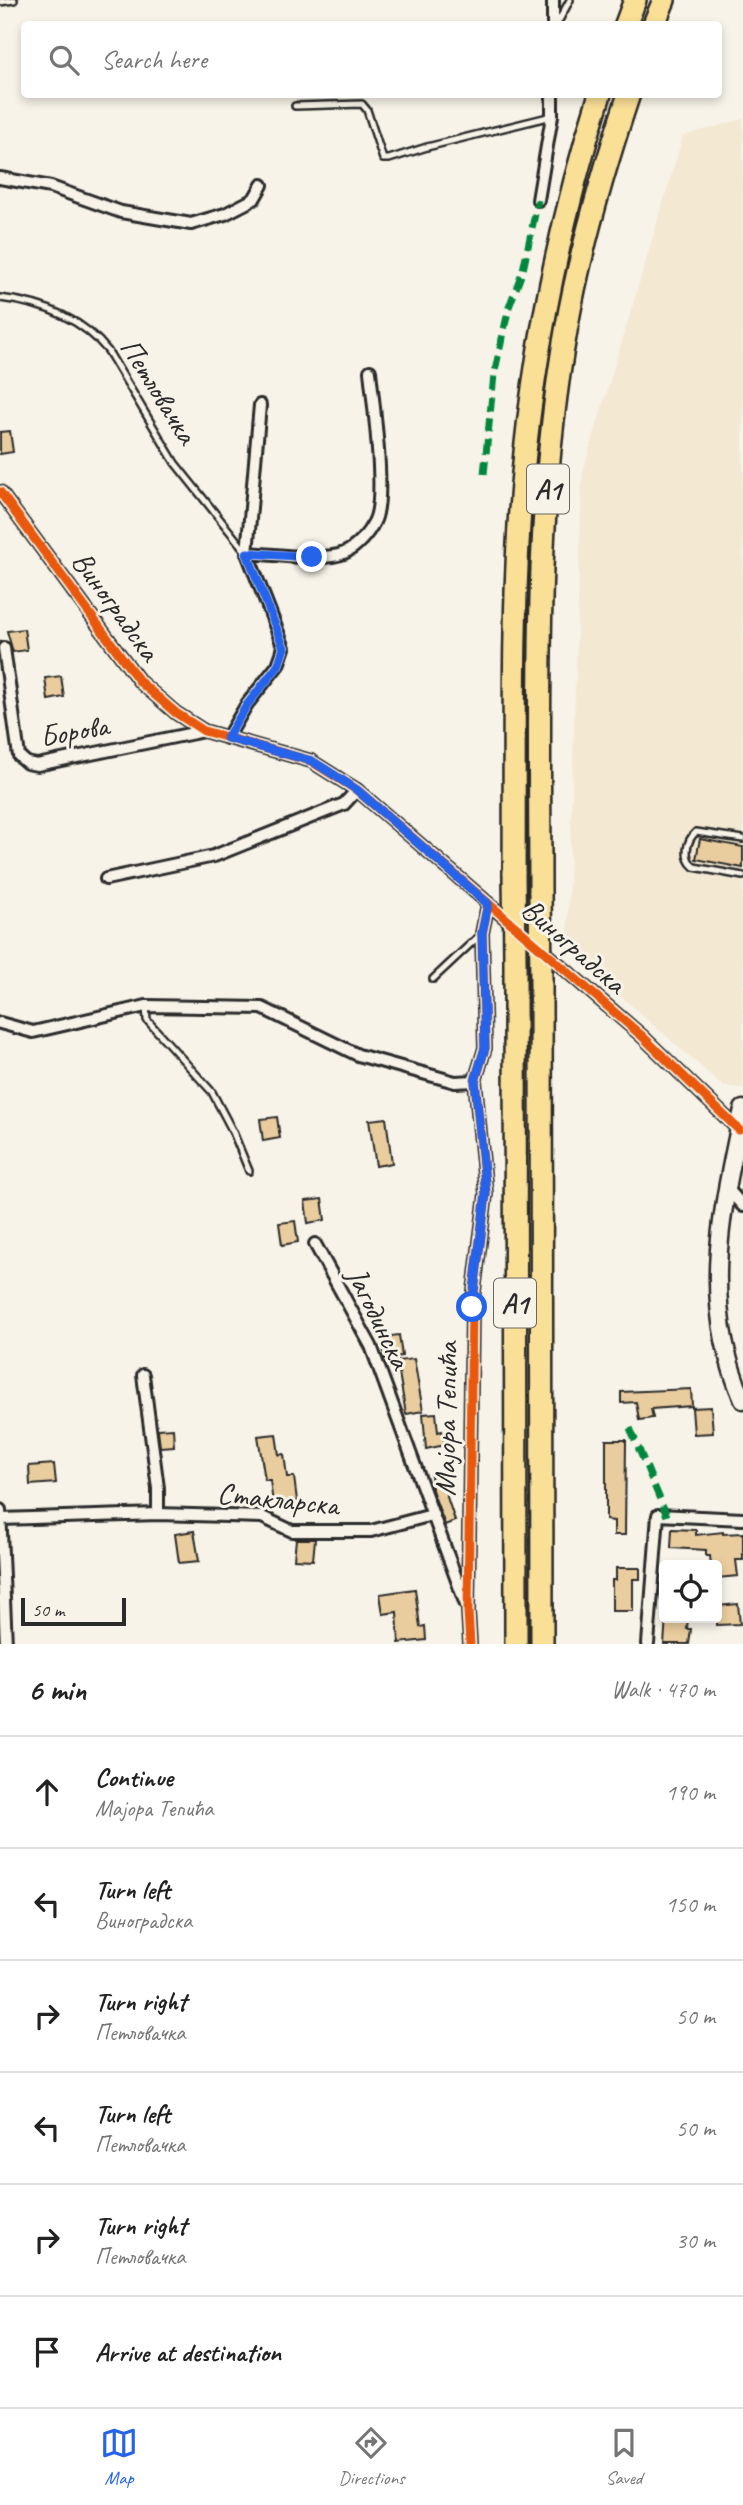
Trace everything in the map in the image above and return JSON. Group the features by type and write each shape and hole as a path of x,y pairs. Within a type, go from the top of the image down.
{"highway":[{"path":"626,21 635,0"},
{"path":"655,21 664,0"},
{"name":"A1","path":"516,1644 514,669 519,527 523,470 538,351 551,278 576,174 599,98"},
{"name":"A1","path":"542,1644 541,626 546,513 566,332 580,262 628,98"}],"street":[{"path":"553,0 555,21"},
{"path":"538,200 552,116 552,98"},
{"path":"0,178 51,187 121,212 191,224 225,214 254,199 262,186"},
{"path":"247,553 312,557 343,554 360,541 376,521 379,479 370,371"},
{"name":"Петловачка","path":"227,738 247,705 278,666 284,648 247,553 261,405"},
{"name":"Виноградска","path":"0,492 140,682 176,713 204,731 312,761 357,790 642,1036 739,1130"},
{"name":"Борова","path":"4,648 19,756 27,763 37,765 204,731"},
{"path":"106,879 214,856 344,804 357,790"},
{"name":"Мајора Тепића","path":"470,1644 468,1611 472,1307 486,1194 475,1081 485,1048 482,933 488,904"},
{"path":"0,1023 33,1032 146,1006 262,1008 358,1055 455,1082 475,1081"},
{"path":"743,1109 722,1221 717,1302 729,1362 743,1400"},
{"path":"727,1188 743,1206"},
{"name":"Јагодинска","path":"315,1244 371,1346 468,1611"},
{"path":"143,1375 158,1488 158,1514"},
{"path":"0,1510 6,1644 0,1644"},
{"name":"Стакларска","path":"1,1519 158,1514 262,1517 292,1531 371,1531 432,1515"},
{"path":"648,1644 658,1515 743,1520"}],"lane":[{"path":"0,2 14,0"},
{"path":"557,21 570,0"},
{"path":"295,106 362,104 367,110 383,159 552,116"},
{"name":"Петловачка","path":"0,298 50,309 73,319 97,338 175,463 247,553"},
{"path":"743,839 696,832 687,850 688,861 694,867 743,876"},
{"path":"433,979 482,933"},
{"path":"146,1006 148,1020 212,1092 249,1171"}],"shaded area":[{"path":"743,119 743,1088 723,1086 567,949 582,475 683,136"}],"building":[{"path":"10,431 13,452 0,454 0,432"},
{"path":"24,629 27,650 13,652 7,631"},
{"path":"61,676 64,697 48,700 45,678"},
{"path":"700,839 743,847 743,868 696,859"},
{"path":"277,1117 280,1138 263,1141 260,1119"},
{"path":"386,1118 392,1163 376,1166 369,1120"},
{"path":"322,1199 325,1220 308,1223 305,1201"},
{"path":"295,1221 298,1242 282,1245 279,1223"},
{"path":"399,1335 402,1356 385,1359 382,1337"},
{"path":"414,1359 423,1411 406,1414 397,1361"},
{"path":"691,1389 692,1406 651,1409 653,1418 639,1420 636,1402 621,1403 621,1392"},
{"path":"711,1407 713,1433 694,1434 692,1408"},
{"path":"436,1413 438,1432 442,1431 445,1445 426,1449 423,1414"},
{"path":"173,1428 174,1446 160,1447 158,1429"},
{"path":"276,1434 279,1455 284,1454 287,1477 294,1477 297,1501 273,1504 270,1480 265,1480 258,1436"},
{"path":"606,1440 626,1440 625,1535 614,1535 614,1521 606,1520"},
{"path":"54,1464 56,1483 30,1485 29,1466"},
{"path":"444,1474 446,1494 455,1521 445,1525 432,1490 431,1475"},
{"path":"672,1529 696,1530 696,1535 743,1533 743,1560 736,1560 738,1576 722,1578 722,1560 710,1560 710,1556 706,1556 706,1550 671,1548"},
{"path":"194,1531 199,1561 179,1563 175,1534"},
{"path":"296,1539 315,1539 313,1560 294,1559"},
{"path":"616,1568 640,1568 640,1579 633,1579 633,1611 612,1611 612,1580 616,1580"},
{"path":"415,1589 420,1627 425,1626 426,1640 399,1643 397,1612 383,1614 380,1594"},
{"path":"738,1604 740,1624 717,1625 722,1623 722,1606"},
{"path":"666,1623 688,1623 687,1629 691,1629 689,1644 664,1644"}],"marked path":[{"path":"484,474 494,375 509,307 523,270 538,200"},
{"path":"630,1428 667,1516"}],"cycle path":[{"path":"0,492 140,682 176,713 204,731 311,761 357,790 642,1036 739,1130"},
{"path":"470,1644 468,1611 472,1307 486,1194 475,1081 485,1048 482,933 488,904"}],"route":[{"path":"312,557 247,553 284,648 278,666 247,705 227,738 312,761 328,771 357,790 488,904 482,933 485,1048 475,1081 486,1194 472,1307"}]}
